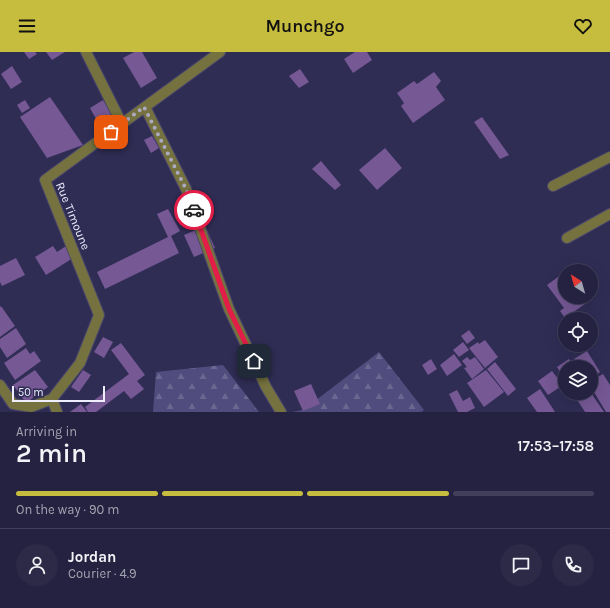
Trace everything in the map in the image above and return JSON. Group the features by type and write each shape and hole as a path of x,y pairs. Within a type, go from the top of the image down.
{"street":[{"path":"86,52 122,124"},
{"name":"Rue Timoune","path":"52,399 80,363 98,315 45,180 220,52"},
{"path":"144,107 186,189 229,309 266,386 282,412"},
{"path":"553,186 610,157"},
{"path":"567,238 610,214"},
{"path":"0,385 13,404 31,407 52,399 58,412"}],"green space":[{"path":"379,352 424,410 421,412 292,412 303,410"},
{"path":"223,365 259,412 153,412 156,372"}],"building":[{"path":"24,52 35,52 37,54 29,59"},
{"path":"46,52 65,52 52,60"},
{"path":"134,52 142,52 157,78 141,88 123,58"},
{"path":"355,52 367,52 372,60 353,73 344,59"},
{"path":"12,66 22,82 11,89 1,74"},
{"path":"300,69 309,82 299,88 289,76"},
{"path":"434,72 441,81 436,87 445,100 413,123 401,106 404,103 397,93 414,81 417,84"},
{"path":"50,97 83,145 47,158 20,117"},
{"path":"25,100 30,108 22,113 17,105"},
{"path":"103,100 114,118 100,126 90,108"},
{"path":"482,117 509,155 500,159 474,122"},
{"path":"152,136 159,148 151,153 144,140"},
{"path":"385,148 402,168 377,190 359,170"},
{"path":"321,161 341,185 335,190 312,169"},
{"path":"168,209 180,231 171,236 179,253 105,289 97,272 168,237 157,214"},
{"path":"205,226 215,248 194,257 184,235"},
{"path":"53,246 57,252 66,246 73,258 46,275 35,257"},
{"path":"16,258 25,275 2,286 0,282 0,266"},
{"path":"558,277 558,300 547,285"},
{"path":"561,304 585,304 574,312 561,312 564,308"},
{"path":"1,306 15,326 0,337 0,307"},
{"path":"16,328 26,344 7,358 0,347 0,339"},
{"path":"469,330 475,338 467,344 461,336"},
{"path":"103,337 113,342 104,358 94,352"},
{"path":"485,340 498,357 485,368 469,348 478,342 479,344"},
{"path":"463,342 469,350 459,357 453,350"},
{"path":"121,343 145,375 137,381 144,389 131,399 124,391 96,412 88,412 85,407 129,374 111,350"},
{"path":"26,348 30,354 34,351 41,361 15,380 4,363"},
{"path":"588,352 593,360 575,360"},
{"path":"454,354 462,365 447,376 440,365"},
{"path":"467,357 470,360 475,357 484,369 472,379 464,368 467,367 462,361"},
{"path":"431,359 437,369 428,375 422,365"},
{"path":"495,362 516,389 508,396 487,369"},
{"path":"35,370 48,387 26,403 13,385"},
{"path":"83,370 91,375 79,392 71,387"},
{"path":"486,370 504,392 484,407 467,383"},
{"path":"552,371 558,379 558,388 548,395 538,381"},
{"path":"603,374 610,385 610,412 606,412 598,399 598,377"},
{"path":"311,384 320,404 303,411 294,391"},
{"path":"540,389 555,412 537,412 527,398"},
{"path":"457,390 463,401 470,397 475,408 467,412 458,412 449,394"},
{"path":"596,400 604,412 585,412 578,401"},
{"path":"81,404 87,412 70,412"}],"way so far":[{"path":"111,132 144,107 186,189 194,210"}],"route":[{"path":"194,210 229,309 254,361"}]}
